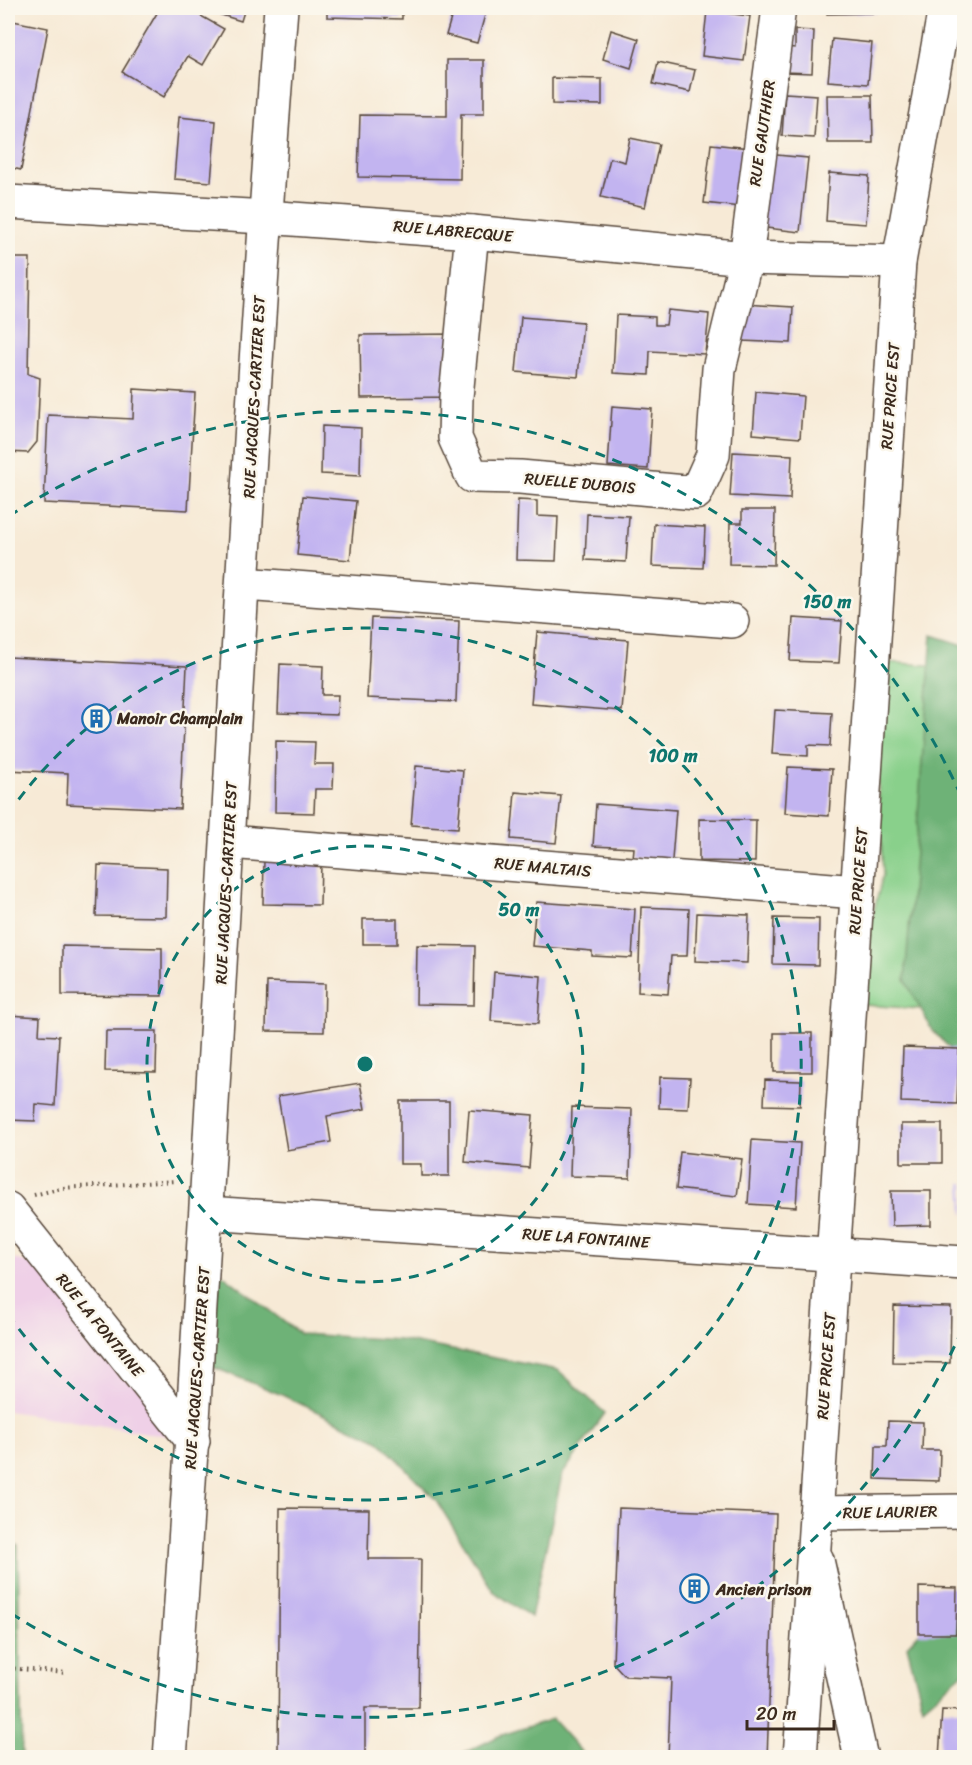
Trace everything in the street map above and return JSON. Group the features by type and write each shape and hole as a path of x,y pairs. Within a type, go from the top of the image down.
{"street":[{"name":"RUE JACQUES-CARTIER EST","path":"170,1758 193,1441 265,217 281,8"},
{"name":"RUE GAUTHIER","path":"746,258 779,8"},
{"name":"RUE PRICE EST","path":"800,1758 898,262 945,8"},
{"name":"RUE LABRECQUE","path":"8,202 472,232 746,258 898,262"},
{"name":"RUELLE DUBOIS","path":"472,232 456,397 455,438 472,477 520,477 696,493 713,455 719,369 746,258"},
{"path":"244,584 732,621"},
{"name":"RUE MALTAIS","path":"228,842 857,892"},
{"name":"RUE LA FONTAINE","path":"18,1203 193,1441"},
{"name":"RUE LA FONTAINE","path":"207,1213 964,1263"},
{"name":"RUE LAURIER","path":"816,1513 964,1511"},
{"path":"814,1546 861,1758"}],"path":[{"path":"18,1203 62,1188 209,1179"},
{"path":"8,1668 68,1673"}],"shaded area":[{"path":"8,1257 45,1268 162,1407 167,1436 8,1411"}],"green space":[{"path":"932,635 964,645 964,1063 932,1030 905,980"},
{"path":"872,661 964,668 964,1012 850,1004 883,875"},
{"path":"204,1260 300,1334 400,1340 558,1370 605,1413 562,1475 531,1617 493,1591 436,1500 379,1441 282,1395 198,1361"},
{"path":"8,1540 18,1546 22,1757 8,1757"},
{"path":"949,1601 964,1602 964,1672 923,1707 907,1646"},
{"path":"552,1719 586,1757 456,1757 499,1736"}],"building":[{"path":"160,8 187,8 224,29 203,65 188,56 164,97 122,72"},
{"path":"199,8 245,8 241,21"},
{"path":"327,8 402,8 402,19 327,17"},
{"path":"454,8 487,8 477,43 446,35"},
{"path":"827,8 877,8 877,13 827,14"},
{"path":"707,11 750,16 744,61 702,56"},
{"path":"8,20 48,28 21,170 8,167"},
{"path":"611,30 639,39 631,68 603,59"},
{"path":"795,30 814,31 812,73 785,72 785,47 795,48"},
{"path":"832,39 872,43 868,84 828,81"},
{"path":"447,60 484,60 484,114 461,114 460,179 358,177 360,115 447,116"},
{"path":"658,62 695,70 690,92 653,84"},
{"path":"552,78 602,79 602,105 552,104"},
{"path":"785,93 817,95 814,138 782,136"},
{"path":"827,95 872,95 873,143 828,143"},
{"path":"179,117 216,121 211,182 174,179"},
{"path":"630,138 659,144 645,207 601,197 610,158 625,162"},
{"path":"711,144 750,148 750,208 704,203"},
{"path":"766,154 808,158 800,232 758,227"},
{"path":"829,173 869,176 866,224 826,221"},
{"path":"8,258 30,258 28,374 40,378 37,442 28,453 8,452"},
{"path":"744,304 793,307 791,343 742,341"},
{"path":"668,310 709,314 705,354 650,351 649,375 613,373 616,315 655,317 655,325 666,325"},
{"path":"521,317 583,322 578,377 516,372"},
{"path":"455,334 456,397 361,398 360,335"},
{"path":"134,389 195,393 188,510 44,503 48,415 133,419"},
{"path":"756,392 803,396 800,438 753,434"},
{"path":"612,406 652,409 648,469 608,466"},
{"path":"322,426 361,428 360,476 321,474"},
{"path":"733,452 792,455 790,499 730,496"},
{"path":"303,496 356,501 350,560 297,555"},
{"path":"518,500 537,501 537,516 558,517 556,561 516,560"},
{"path":"742,510 775,510 774,565 729,564 730,523 742,523"},
{"path":"587,514 629,516 626,562 585,560"},
{"path":"654,524 705,527 703,568 652,566"},
{"path":"371,618 459,621 456,702 367,698"},
{"path":"793,618 842,621 839,663 790,661"},
{"path":"537,632 628,640 622,711 531,704"},
{"name":"Manoir Champlain","path":"8,657 187,666 180,809 67,804 68,773 8,770"},
{"path":"280,664 323,666 322,695 338,695 337,715 278,713"},
{"path":"775,710 832,713 830,746 808,745 808,756 772,754"},
{"path":"276,741 315,742 314,764 334,764 333,789 315,789 314,813 275,812"},
{"path":"416,766 463,770 458,828 411,825"},
{"path":"788,767 832,769 829,816 785,813"},
{"path":"515,792 561,796 556,843 511,839"},
{"path":"596,804 676,810 672,860 633,858 634,848 593,846"},
{"path":"699,819 756,820 755,862 699,861"},
{"path":"264,860 321,862 320,905 263,904"},
{"path":"98,865 167,868 166,917 96,916"},
{"path":"536,902 635,909 632,958 592,956 592,951 532,946"},
{"path":"641,907 689,909 687,956 671,956 668,994 638,992"},
{"path":"697,913 749,915 747,963 695,961"},
{"path":"774,918 819,919 818,965 773,964"},
{"path":"363,919 397,919 397,944 363,944"},
{"path":"417,945 475,946 474,1005 416,1004"},
{"path":"62,946 162,948 162,996 62,995"},
{"path":"494,972 541,976 538,1024 491,1021"},
{"path":"267,982 325,984 324,1032 266,1031"},
{"path":"8,1015 40,1017 39,1035 59,1036 55,1106 36,1104 35,1121 8,1120"},
{"path":"106,1031 157,1031 156,1072 105,1071"},
{"path":"774,1033 812,1033 812,1072 774,1072"},
{"path":"903,1047 959,1049 957,1104 901,1102"},
{"path":"660,1077 690,1078 688,1109 659,1108"},
{"path":"765,1080 801,1081 800,1106 764,1105"},
{"path":"360,1083 365,1109 327,1116 331,1142 287,1150 278,1096"},
{"path":"400,1101 449,1101 449,1176 421,1176 421,1164 400,1164"},
{"path":"572,1107 632,1109 630,1178 570,1176"},
{"path":"469,1110 533,1115 529,1168 465,1162"},
{"path":"901,1124 942,1124 942,1163 901,1163"},
{"path":"752,1140 800,1143 796,1207 748,1204"},
{"path":"680,1152 742,1159 737,1196 676,1189"},
{"path":"961,1183 964,1183 964,1214 963,1214"},
{"path":"891,1191 931,1191 931,1225 892,1226"},
{"path":"894,1306 951,1307 950,1363 893,1362"},
{"path":"888,1421 923,1422 922,1450 940,1450 939,1481 875,1479 876,1446 887,1446"},
{"path":"280,1508 369,1509 368,1559 421,1559 419,1708 365,1708 365,1754 278,1753"},
{"name":"Ancien prison","path":"619,1508 776,1514 767,1758 668,1758 671,1678 625,1676 613,1663"},
{"path":"919,1587 957,1588 956,1634 919,1634"},
{"path":"942,1710 964,1711 964,1758 939,1758"}],"place":[{"name":"Manoir Champlain","path":"96,718"},
{"name":"Ancien prison","path":"695,1589"}]}
